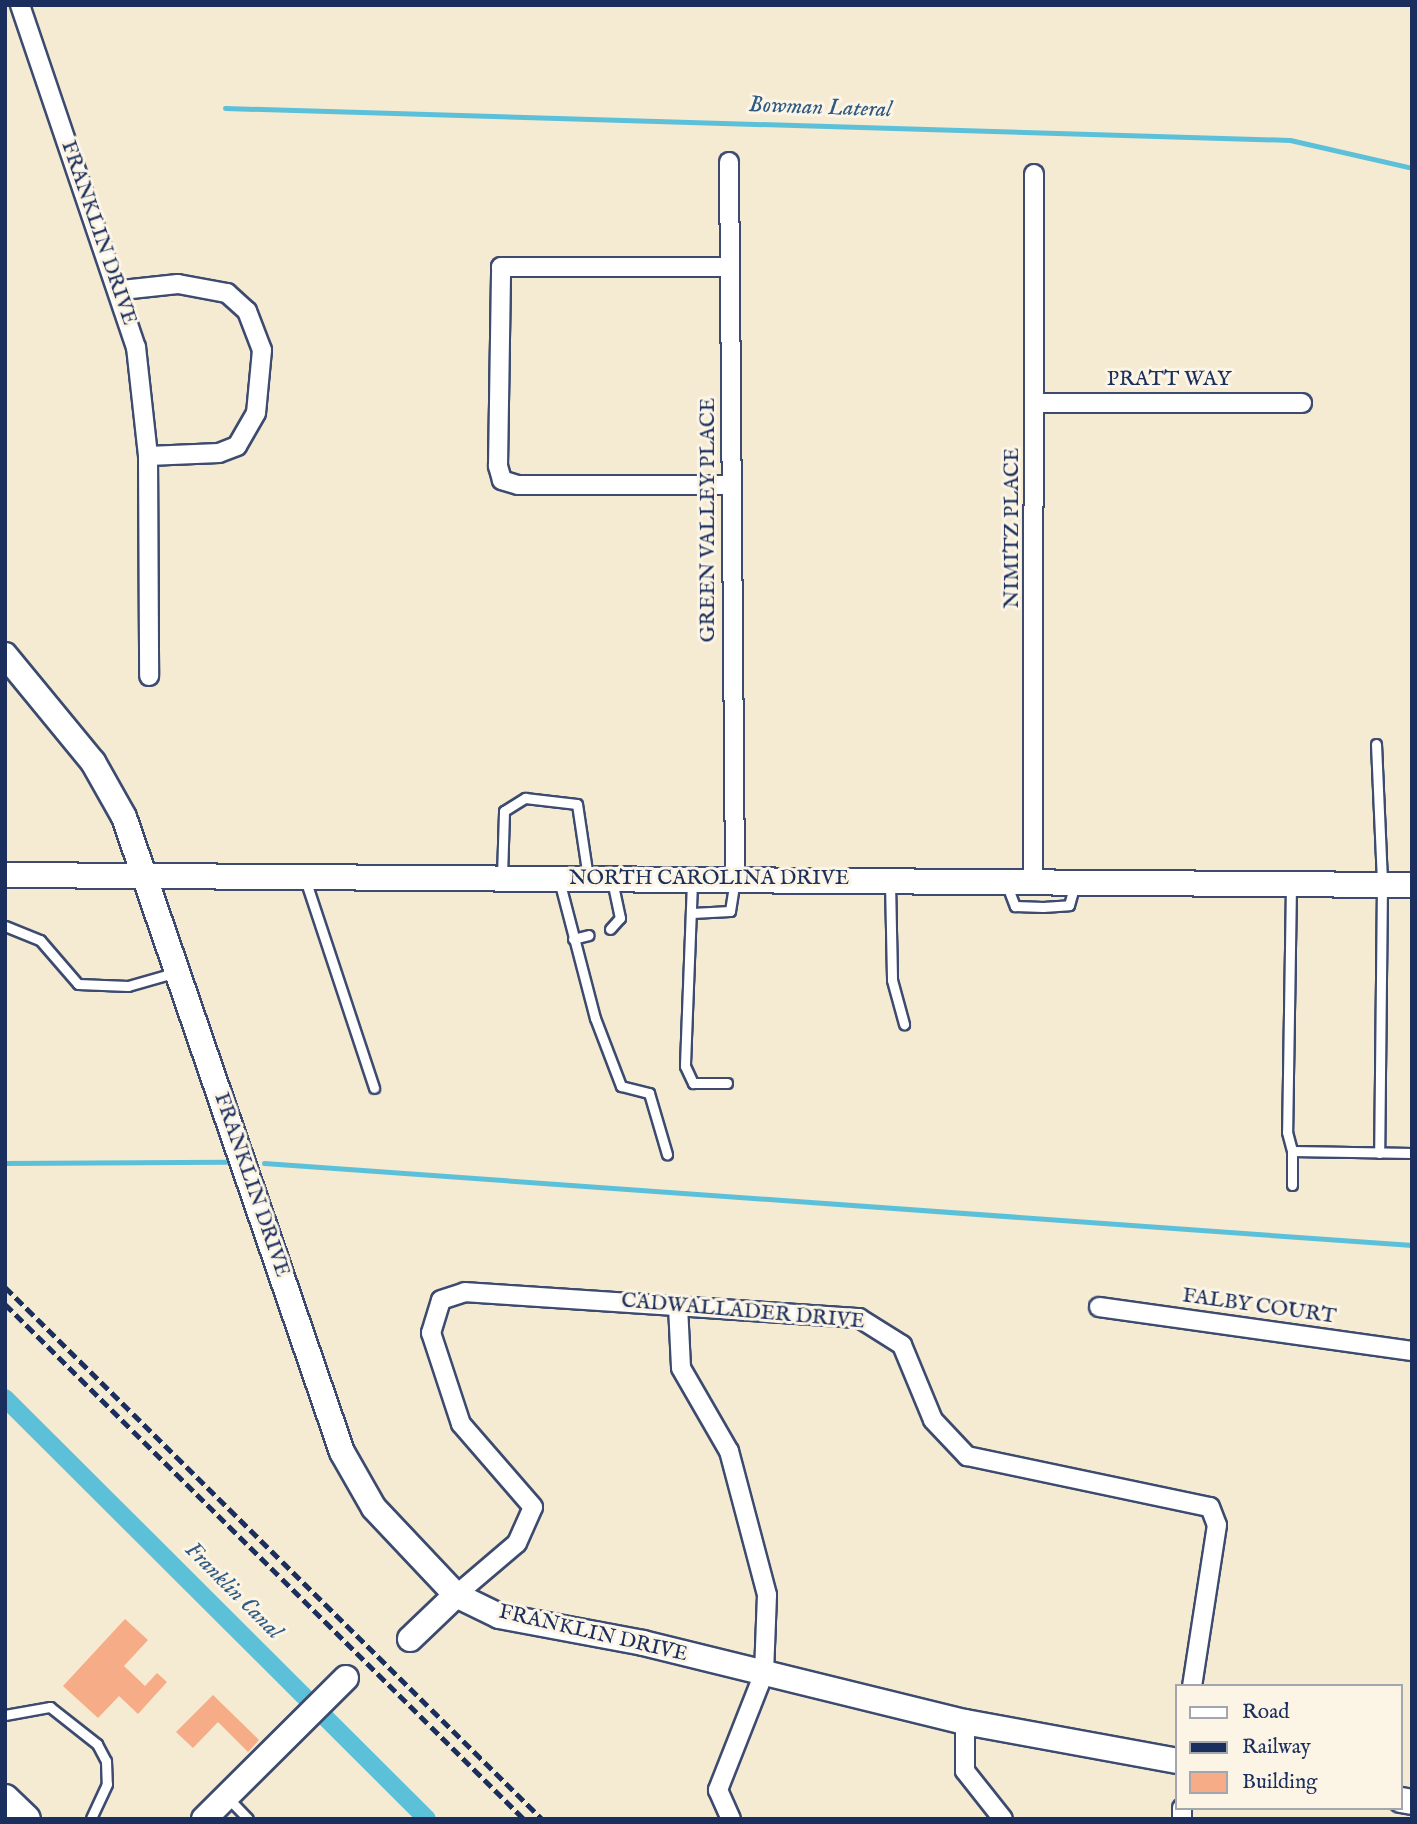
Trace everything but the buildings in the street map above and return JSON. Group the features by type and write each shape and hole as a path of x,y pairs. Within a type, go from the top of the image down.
{"main road":[{"path":"5,1799 26,1819"}],"street":[{"name":"FRANKLIN DRIVE","path":"20,5 122,290 141,373 148,456 149,676"},
{"name":"GREEN VALLEY PLACE","path":"729,162 735,879"},
{"name":"NIMITZ PLACE","path":"1033,882 1036,403 1034,174"},
{"path":"730,267 501,267 498,466 502,480 518,485 730,485"},
{"path":"122,290 178,284 228,293 247,311 262,350 256,413 237,446 219,453 148,456"},
{"name":"PRATT WAY","path":"1036,403 1303,403"},
{"name":"FRANKLIN DRIVE","path":"5,655 107,782 146,877 342,1452 374,1508 456,1595 499,1616 764,1673 965,1722 1176,1761"},
{"name":"NORTH CAROLINA DRIVE","path":"5,875 1412,885"},
{"name":"CADWALLADER DRIVE","path":"410,1639 517,1543 533,1507 461,1424 431,1333 441,1300 465,1292 870,1321 902,1345 933,1420 967,1456 1210,1507 1217,1525 1192,1684"},
{"path":"678,1306 681,1368 729,1451 763,1581 769,1626 764,1673 720,1774 718,1798 731,1819"},
{"name":"FALBY COURT","path":"1099,1307 1412,1351"},
{"path":"204,1819 337,1685"},
{"path":"965,1722 965,1771 1003,1819"}],"lane":[{"path":"1376,744 1382,884 1378,1153"},
{"path":"502,878 504,811 525,798 577,804 599,879 620,918 610,929"},
{"path":"304,877 373,1088"},
{"path":"558,878 573,939 621,1086 649,1093 667,1154"},
{"path":"692,913 730,911 735,879"},
{"path":"692,880 685,1066 693,1083 727,1083"},
{"path":"891,880 892,980 904,1024"},
{"path":"1005,882 1015,906 1043,907 1069,905 1075,882"},
{"path":"1291,883 1287,1132 1292,1151 1292,1185"},
{"path":"5,926 40,940 78,984 128,986 178,972"},
{"path":"573,939 589,935"},
{"path":"1292,1151 1412,1153"},
{"path":"5,1715 50,1707 97,1744 106,1761 107,1784 92,1819"},
{"path":"227,1797 248,1819"}],"waterway":[{"name":"Bowman Lateral","path":"225,108 1290,140 1412,168"},
{"path":"5,1163 227,1162"},
{"path":"264,1163 1412,1245"},
{"name":"Franklin Canal","path":"5,1398 427,1819"}],"railway":[{"path":"5,1287 542,1819"},
{"path":"5,1304 524,1819"}]}
